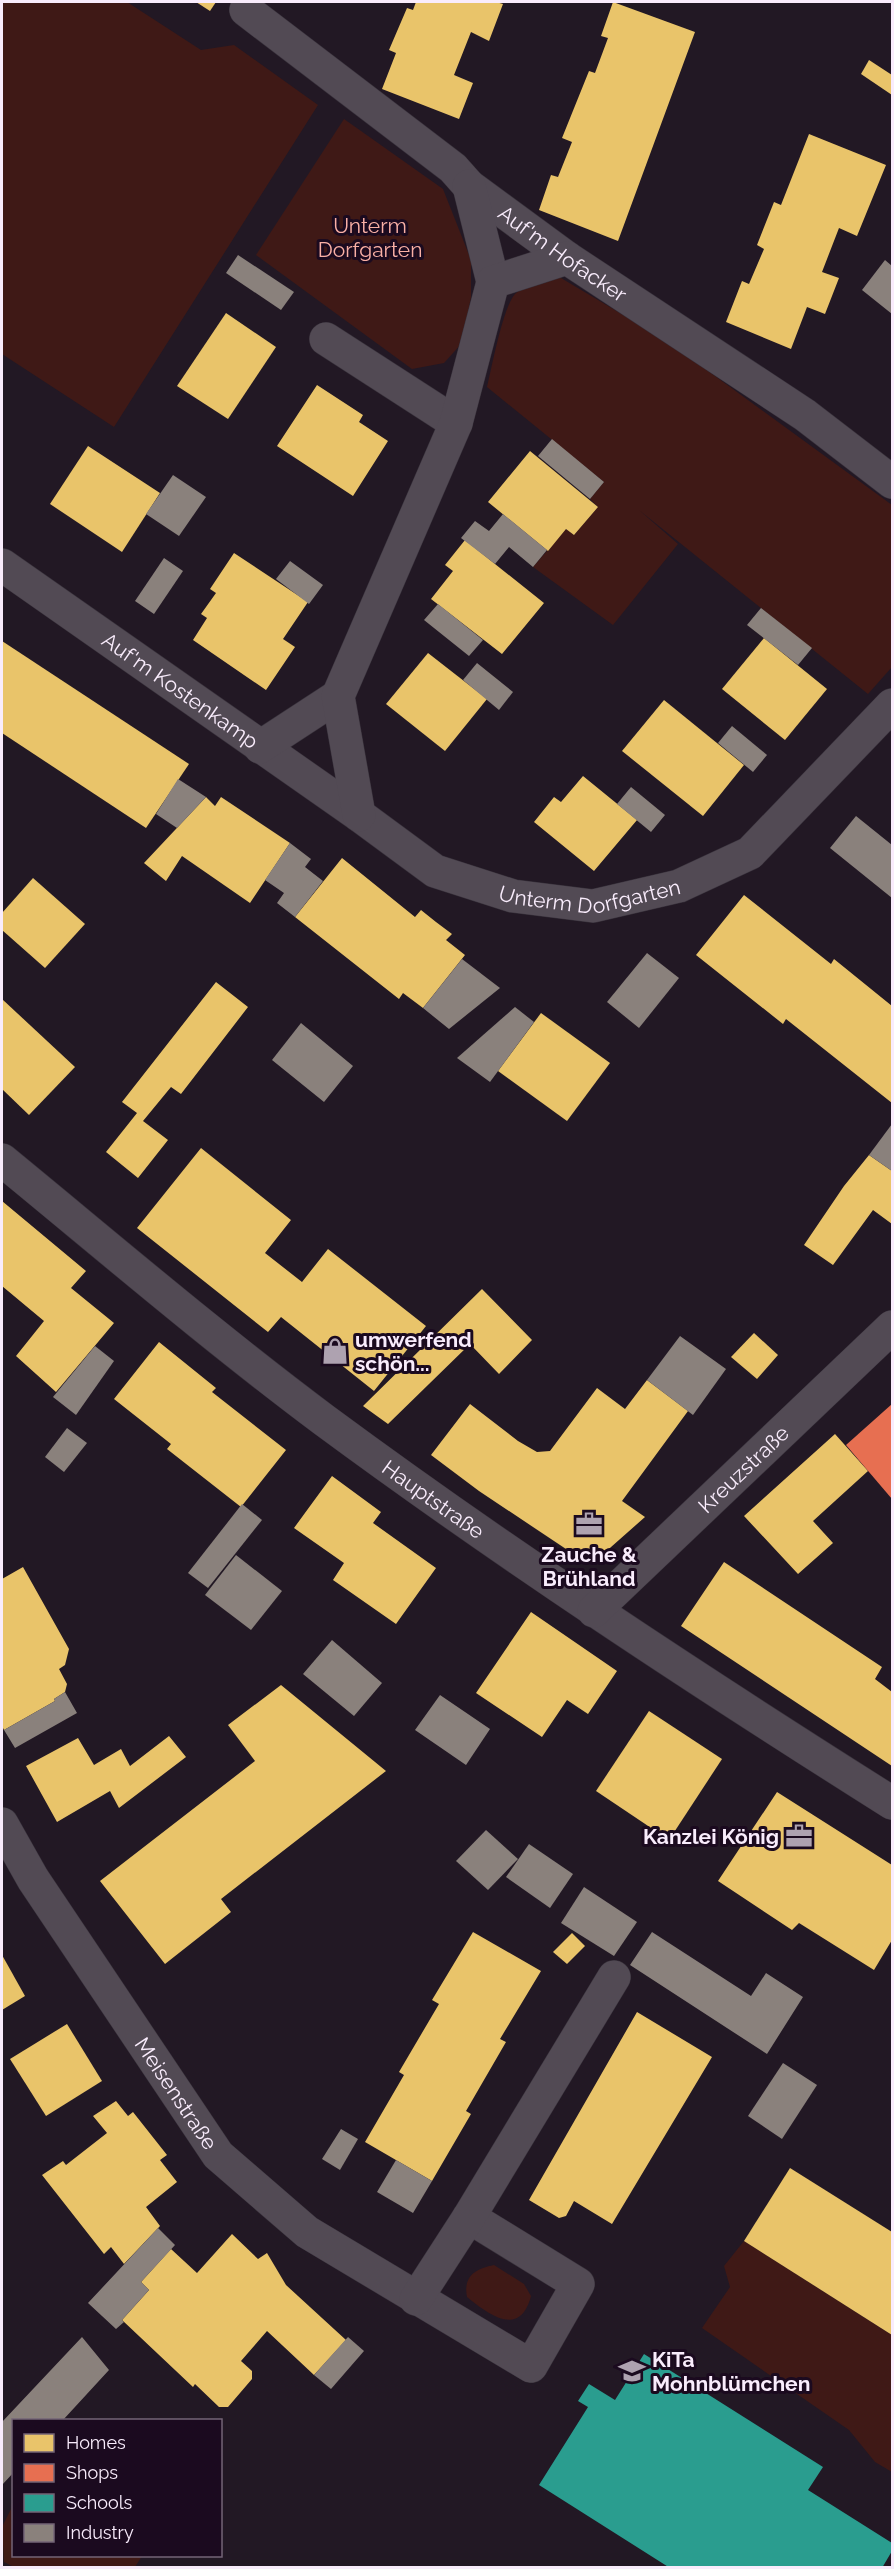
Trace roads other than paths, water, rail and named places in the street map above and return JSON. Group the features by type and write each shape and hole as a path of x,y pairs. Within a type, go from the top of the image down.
{"street":[{"name":"Auf'm Hofacker","path":"246,10 453,168 469,186 567,258 805,414 892,482"},
{"path":"359,815 338,696 456,423 493,282 469,186"},
{"path":"493,282 567,258"},
{"path":"326,339 456,423"},
{"name":"Auf'm Kostenkamp","path":"2,565 359,815"},
{"path":"260,747 338,696"},
{"name":"Unterm Dorfgarten","path":"359,815 435,872 513,896 593,906 679,886 750,853 892,705"},
{"name":"Hauptstraße","path":"2,1160 191,1316 324,1420 594,1611 892,1803"},
{"name":"Kreuzstraße","path":"594,1611 892,1327"},
{"name":"Meisenstraße","path":"2,1824 33,1879 218,2155 307,2232 531,2366 578,2284 469,2217"},
{"path":"416,2299 469,2217 614,1977"}],"place":[{"name":"umwerfend schön...","path":"335,1351"},
{"name":"Zauche & Brühland","path":"589,1524"},
{"name":"Kanzlei König","path":"799,1836"},
{"name":"KiTa Mohnblümchen","path":"632,2371"}]}
